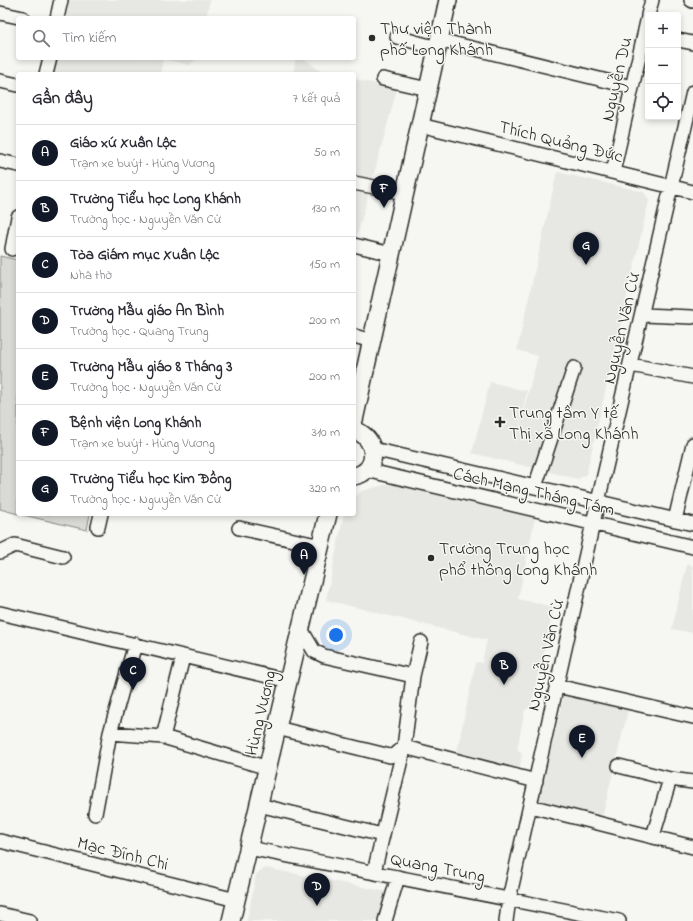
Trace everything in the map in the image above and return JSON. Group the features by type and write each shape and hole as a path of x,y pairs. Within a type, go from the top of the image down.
{"main road":[{"path":"356,411 448,0"},
{"path":"356,430 362,432 370,440 373,450 372,461 360,473"},
{"name":"Hùng Vương","path":"231,921 328,516"}],"street":[{"path":"58,16 61,0"},
{"name":"Nguyễn Du","path":"649,12 652,0"},
{"path":"0,13 16,16"},
{"name":"Nguyễn Du","path":"613,172 645,36"},
{"path":"397,37 438,44 632,87"},
{"path":"681,41 693,43"},
{"path":"46,72 50,60"},
{"path":"383,79 428,89"},
{"path":"0,81 16,85"},
{"name":"Nguyễn Văn Cừ","path":"506,921 509,899 593,523 643,315 693,92"},
{"name":"Thích Quảng Đức","path":"420,125 693,192"},
{"path":"0,161 16,165"},
{"path":"356,183 405,193"},
{"path":"10,248 16,225"},
{"path":"356,245 391,254"},
{"path":"643,315 692,317"},
{"path":"356,337 372,341"},
{"path":"631,365 693,378"},
{"path":"535,487 574,368"},
{"path":"675,520 693,444"},
{"name":"Cách Mạng Tháng Tám","path":"373,450 693,524"},
{"name":"Cách Mạng Tháng Tám","path":"360,473 593,523 693,547"},
{"path":"98,527 101,516"},
{"path":"240,528 321,546"},
{"path":"0,552 15,545 63,557"},
{"path":"1,615 135,644 183,657 289,681"},
{"path":"301,629 314,651 324,656 413,676"},
{"path":"374,872 404,747 413,676 421,642"},
{"path":"95,814 110,733 135,644"},
{"path":"163,737 183,657"},
{"path":"557,686 693,717"},
{"path":"277,728 390,756 395,755 404,747"},
{"path":"110,733 163,737 268,768"},
{"path":"404,747 536,781"},
{"path":"619,766 693,782"},
{"path":"653,836 670,778"},
{"path":"259,806 382,835"},
{"path":"530,806 693,847"},
{"name":"Mạc Đĩnh Chi","path":"0,841 236,900"},
{"name":"Quang Trung","path":"249,848 509,899 568,916 620,921"},
{"path":"385,921 398,877"},
{"path":"0,914 30,921"}],"shaded area":[{"path":"69,0 210,0 206,16 66,16"},
{"path":"56,60 163,60 160,72 53,72"},
{"path":"167,60 196,60 189,65"},
{"path":"296,60 306,60 321,72 293,72"},
{"path":"356,79 397,89 356,240"},
{"path":"557,172 644,192 649,200 586,475 578,479 472,453 490,382 527,391 517,435 538,356 517,350"},
{"path":"0,256 16,260 16,513 0,509"},
{"name":"Trường Trung học phổ thông Long Khánh","path":"384,485 396,485 535,518 518,599 554,607 531,707 525,710 517,749 522,753 519,773 455,760 476,662 482,663 487,640 326,600 344,516 356,516 356,496 362,491"},
{"path":"28,516 90,516 87,530"},
{"path":"687,564 693,566 693,633 672,629"},
{"path":"565,691 629,706 600,826 536,811"},
{"path":"266,868 388,892 380,921 247,921 256,875"}],"place":[{"name":"Thư viện Thành phố Long Khánh","path":"372,38"},
{"name":"Bệnh viện Long Khánh","path":"384,208"},
{"name":"Trường Tiểu học Kim Đồng","path":"586,265"},
{"name":"Trung tâm Y tế Thị xã Long Khánh","path":"500,422"},
{"name":"Trường Trung học phổ thông Long Khánh","path":"431,558"},
{"name":"Giáo xứ Xuân Lộc","path":"304,575"},
{"name":"Trường Tiểu học Long Khánh","path":"504,685"},
{"name":"Tòa Giám mục Xuân Lộc","path":"133,690"},
{"name":"Trường Mẫu giáo 8 Tháng 3","path":"582,758"},
{"name":"Trường Mẫu giáo An BÌnh","path":"317,906"}]}
